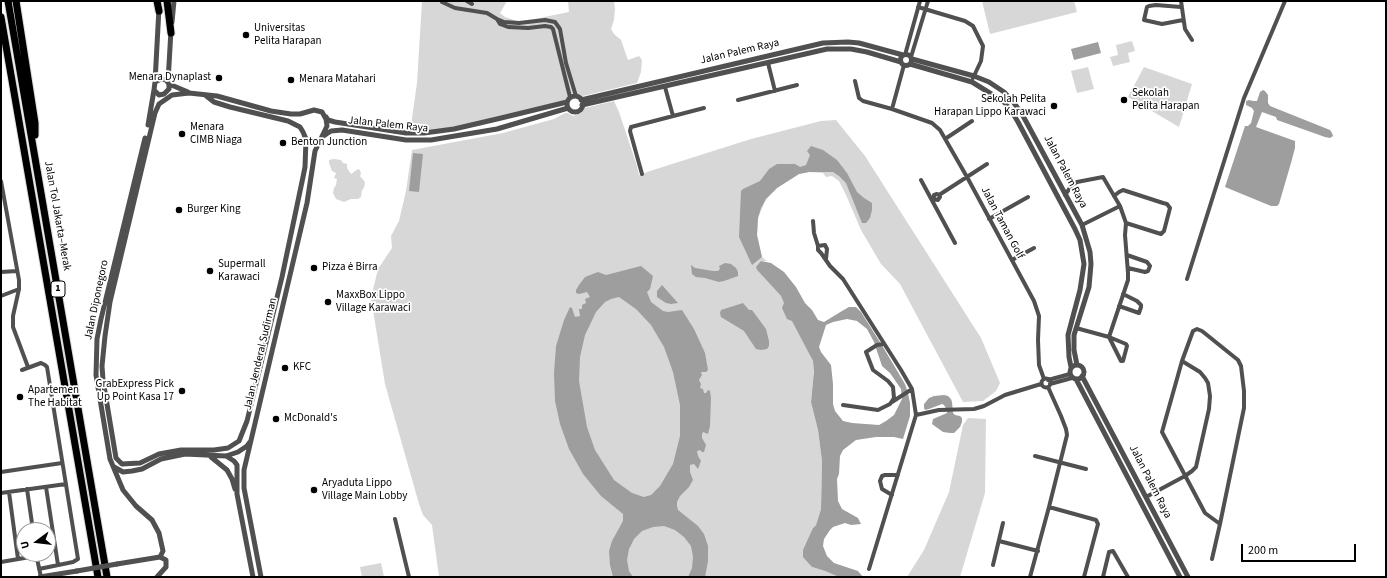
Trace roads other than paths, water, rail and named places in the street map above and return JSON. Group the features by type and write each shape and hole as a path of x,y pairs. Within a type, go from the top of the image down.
{"highway":[{"name":"Jalan Tol Jakarta–Merak","path":"8,1 107,577"},
{"path":"16,1 35,123 36,158"},
{"path":"158,1 159,11"},
{"path":"167,1 171,33"},
{"name":"Jalan Tol Jakarta–Merak","path":"1,17 98,577"}],"street":[{"path":"159,11 154,90 159,94 164,94 169,89 168,83 174,1"},
{"path":"467,1 472,4"},
{"path":"892,109 902,64 900,60 904,55 920,1"},
{"path":"902,64 911,60 928,1"},
{"path":"1181,1 1186,32 1192,40"},
{"path":"1187,279 1236,122 1253,76 1285,1"},
{"path":"442,2 455,8 487,13 504,22 519,23 547,20 555,22 560,29 566,63 576,96 582,103 580,109 577,111 572,111 569,103 554,29 547,26 528,28 508,27 500,24 497,19"},
{"path":"1181,7 1156,5 1149,6 1147,8 1144,20 1162,24 1183,20"},
{"path":"918,7 965,21 973,26 983,46 981,60 972,82"},
{"path":"547,20 547,26"},
{"name":"Jalan Palem Raya","path":"582,103 823,43 848,42 860,43 904,55 911,60 972,82 1005,103 1012,112 1080,240 1083,274 1068,335 1069,357 1073,377 1180,577"},
{"name":"Jalan Palem Raya","path":"582,103 836,48 867,52 902,64"},
{"name":"Jalan Palem Raya","path":"911,60 974,76 989,82 1004,92 1022,114 1082,226 1090,252 1091,275 1074,335 1074,350 1077,365 1083,369 1082,376 1188,577"},
{"path":"768,63 776,91"},
{"path":"155,82 161,79 168,83"},
{"name":"Jalan Taman Golf","path":"855,81 858,95 861,100 892,109 935,125 940,130 1034,301 1039,316 1039,365 1067,432 1050,507 1030,577"},
{"name":"Jalan Palem Raya","path":"168,83 189,92 217,96 271,111 295,114 316,110 322,112 328,120 406,133 424,133 468,126 569,103"},
{"path":"738,100 797,85"},
{"path":"665,86 673,116"},
{"name":"Jalan Diponegoro","path":"154,90 152,105 132,191 103,308 97,339 96,375 108,451 114,467 123,490 136,506 152,520 159,533 166,560"},
{"name":"Jalan Palem Raya","path":"164,99 172,95 189,92"},
{"name":"Jalan Palem Raya","path":"205,95 214,102 288,122"},
{"path":"569,103 576,96"},
{"name":"Jalan Diponegoro","path":"164,99 158,106 154,116 111,299 104,336 102,366 105,390 116,458 122,464 140,463 160,454 181,450 214,450"},
{"name":"Jalan Palem Raya","path":"321,138 331,131 342,130 406,140 431,140 497,129 569,103"},
{"path":"152,105 154,116"},
{"path":"245,111 262,108"},
{"path":"642,174 630,128 632,126 704,108"},
{"path":"321,138 327,126 325,117"},
{"path":"945,139 972,121"},
{"name":"Jalan Jenderal Sudirman","path":"214,450 228,448 239,440 248,415 282,277 305,167 306,139 300,127 288,122"},
{"path":"342,130 341,126 343,123"},
{"name":"Jalan Jenderal Sudirman","path":"261,577 244,488 245,464 307,203 315,151 321,138"},
{"path":"933,199 934,195 939,195 988,164"},
{"path":"300,195 311,176"},
{"path":"1065,195 1074,184 1102,177 1120,206 1126,223 1125,235 1128,280 1109,337 1121,361 1123,361 1126,344 1109,337 1076,328"},
{"path":"921,180 933,199 955,243"},
{"path":"1,181 17,271 18,289 12,327 28,367"},
{"path":"1114,196 1123,190 1163,202 1170,208 1164,231 1161,234 1126,223"},
{"path":"132,191 132,208"},
{"path":"989,219 1028,197"},
{"path":"1082,226 1120,206"},
{"path":"813,221 818,250 830,266 843,279 883,344 910,390 916,415 869,569"},
{"path":"818,246 825,245 827,249 826,260"},
{"path":"1012,260 1034,248"},
{"path":"1127,255 1147,262 1150,266 1148,271 1145,272 1128,268"},
{"path":"282,277 292,266"},
{"path":"1,272 17,271"},
{"path":"1,296 18,289"},
{"path":"1119,306 1138,313 1141,307 1141,304 1137,301 1123,294"},
{"path":"103,308 111,299"},
{"path":"1212,559 1220,524 1244,408 1244,396 1241,366 1234,355 1198,329 1193,331 1182,360 1162,432 1205,513 1220,524"},
{"path":"883,344 866,352 874,370 893,387 894,398 890,404"},
{"path":"264,350 266,375"},
{"path":"1146,497 1186,476 1196,467 1209,409 1210,396 1206,378 1182,360"},
{"path":"22,370 41,363 44,363 47,367 78,558 76,561 39,569"},
{"path":"1071,368 1077,365"},
{"path":"916,415 939,410 974,409 984,406 1005,395 1047,382 1082,376"},
{"path":"1041,384 1044,387 1047,382"},
{"path":"843,405 878,410 890,404 910,390"},
{"path":"114,467 123,472 132,471 142,469 161,459 176,455 226,456 238,452 250,442"},
{"path":"208,455 228,470 232,479 237,494 253,577"},
{"path":"226,456 236,463 241,462 245,464"},
{"path":"1035,456 1086,469"},
{"path":"236,463 237,494"},
{"path":"1,472 62,464"},
{"path":"892,495 882,489 880,481 882,476 885,475 898,475"},
{"path":"1,493 66,484"},
{"path":"46,487 58,565"},
{"path":"27,489 32,522"},
{"path":"9,492 16,544"},
{"path":"1050,507 1096,520 1098,524 1084,577"},
{"path":"395,519 409,577"},
{"path":"993,565 1003,523"},
{"path":"999,541 1038,551"},
{"path":"160,557 164,551"},
{"path":"1103,577 1109,552 1113,551 1128,577"},
{"path":"38,562 41,577 160,557 166,560 166,568 157,577"},
{"path":"1,562 16,559"}],"place":[{"name":"Universitas Pelita Harapan","path":"246,35"},
{"name":"Menara Dynaplast","path":"219,78"},
{"name":"Menara Matahari","path":"291,80"},
{"name":"Sekolah Pelita Harapan","path":"1124,100"},
{"name":"Sekolah Pelita Harapan Lippo Karawaci","path":"1054,106"},
{"name":"Menara CIMB Niaga","path":"182,134"},
{"name":"Benton Junction","path":"283,143"},
{"name":"Burger King","path":"179,210"},
{"name":"Pizza ė Birra","path":"314,268"},
{"name":"Supermall Karawaci","path":"210,271"},
{"name":"MaxxBox Lippo Village Karawaci","path":"328,302"},
{"name":"KFC","path":"285,368"},
{"name":"GrabExpress Pick Up Point Kasa 17","path":"182,391"},
{"name":"Apartemen The Habitat","path":"20,397"},
{"name":"McDonald's","path":"276,419"},
{"name":"Aryaduta Lippo Village Main Lobby","path":"314,490"}]}
